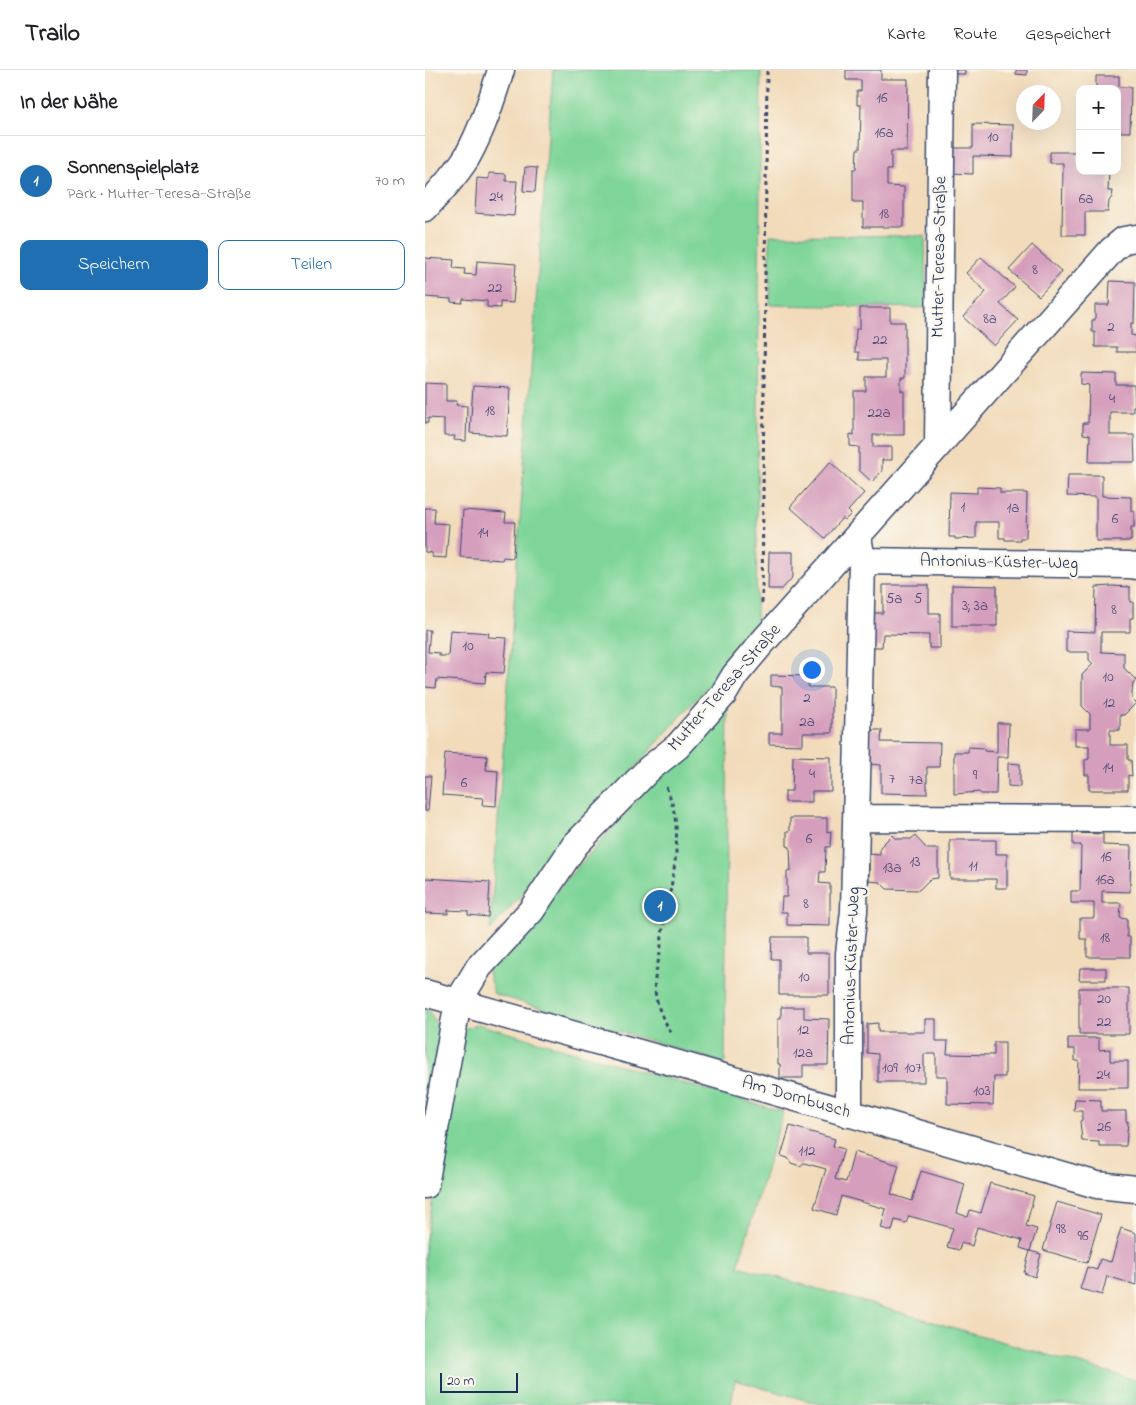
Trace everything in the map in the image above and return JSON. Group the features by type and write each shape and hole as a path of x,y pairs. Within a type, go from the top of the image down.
{"street":[{"path":"425,208 451,180 467,156 492,100 501,70"},
{"name":"Mutter-Teresa-Straße","path":"938,444 942,70"},
{"name":"Mutter-Teresa-Straße","path":"458,1002 479,967 531,911 575,845 649,769 678,746 723,695 735,675 761,644 1112,250 1124,240 1136,238"},
{"name":"Antonius-Küster-Weg","path":"849,1114 849,954 854,911 862,562 858,536"},
{"name":"Antonius-Küster-Weg","path":"862,562 1136,566"},
{"path":"857,818 1136,819"},
{"name":"Am Dornbusch","path":"425,993 1097,1185 1136,1189"},
{"path":"425,1185 458,1002"}],"path":[{"path":"762,605 767,70"},
{"path":"649,769 664,783 672,800 676,820 675,872 666,910 654,989 661,1016 673,1036 675,1063"}],"green space":[{"path":"553,70 761,70 756,632 490,930"},
{"path":"770,235 925,236 926,308 770,305"},
{"path":"728,698 725,1063 494,994 487,969"},
{"path":"425,1003 441,1034 425,1118"},
{"path":"478,1024 783,1112 738,1266 1136,1380 1136,1405 823,1405 735,1380 731,1405 425,1405 425,1244 463,1029"}],"building":[{"path":"846,70 881,70 881,79 908,79 907,151 891,151 891,170 887,170 887,186 904,187 904,227 863,227 863,202 853,202 853,169 856,169 857,149 860,149 861,105 857,105 857,91 861,91 861,80 846,80"},
{"path":"954,70 965,70 965,74 954,74"},
{"path":"1016,70 1027,70 1027,75 1016,74"},
{"path":"1096,76 1119,76 1119,85 1096,85"},
{"path":"1121,87 1131,87 1130,132 1121,132"},
{"path":"973,124 1013,125 1013,157 973,156 973,174 950,173 950,148 973,148"},
{"path":"1050,152 1076,152 1076,175 1109,175 1108,191 1113,191 1109,201 1108,212 1085,212 1085,235 1062,235 1063,163 1050,163"},
{"path":"525,167 537,168 535,192 523,191"},
{"path":"489,173 506,174 506,181 517,181 514,216 475,213 477,178 489,179"},
{"path":"1032,245 1061,271 1039,296 1009,270"},
{"path":"981,257 1015,287 1000,304 1018,320 994,346 963,317 986,292 966,273"},
{"path":"425,258 454,260 453,268 465,269 464,274 476,275 477,261 516,264 513,303 500,302 500,308 487,307 487,301 463,299 462,303 451,302 451,299 425,297"},
{"path":"1110,281 1135,282 1134,323 1131,323 1131,335 1136,336 1136,352 1117,352 1117,347 1095,347 1095,332 1092,332 1092,320 1095,320 1095,305 1109,305"},
{"path":"860,308 890,308 890,322 905,322 905,378 901,378 901,391 904,391 904,435 873,435 873,447 892,447 892,460 882,460 882,471 872,482 859,470 859,447 850,446 850,434 854,435 854,391 866,391 866,377 886,377 886,360 859,360 859,352 855,352 856,329 860,329"},
{"path":"1081,373 1116,374 1116,385 1134,385 1135,406 1133,406 1133,412 1110,412 1110,435 1134,435 1135,462 1089,462 1090,435 1083,434 1083,423 1088,423 1089,385 1081,384"},
{"path":"425,383 446,384 446,401 457,401 456,405 467,406 466,441 454,440 455,436 444,436 444,419 428,418 428,423 425,423"},
{"path":"473,386 510,388 507,436 470,433"},
{"path":"830,462 864,493 848,511 851,514 845,520 842,518 825,538 790,507"},
{"path":"1068,475 1102,475 1102,496 1131,497 1131,511 1134,511 1134,527 1131,527 1131,541 1096,541 1096,497 1067,496"},
{"path":"977,487 1000,488 1000,493 1027,493 1026,538 1005,540 1005,538 999,538 999,522 976,522 976,538 955,539 955,537 949,537 950,492 977,493"},
{"path":"425,508 435,508 434,523 449,524 446,558 432,557 432,553 425,552"},
{"path":"463,510 506,513 505,522 515,522 513,558 503,557 502,560 460,557"},
{"path":"769,552 793,552 793,577 782,589 768,589"},
{"path":"883,585 929,585 929,613 940,613 940,648 929,648 929,635 883,634 882,647 871,647 871,613 883,613"},
{"path":"952,585 997,586 997,626 952,626"},
{"path":"1096,587 1130,587 1130,602 1133,602 1133,618 1130,618 1130,632 1101,632 1101,652 1124,653 1124,668 1136,680 1133,684 1132,699 1136,703 1124,715 1120,715 1120,730 1110,730 1110,745 1128,745 1128,760 1131,760 1132,776 1128,775 1128,790 1089,790 1089,775 1085,775 1085,760 1089,759 1089,746 1075,746 1075,729 1090,729 1090,714 1082,706 1082,675 1093,664 1089,660 1089,652 1066,652 1066,631 1095,632"},
{"path":"425,630 430,630 428,652 439,653 439,656 448,656 450,630 489,633 488,637 507,638 504,673 486,672 485,683 437,679 436,688 425,687"},
{"path":"771,675 808,676 808,687 832,687 832,733 803,733 803,745 769,744 769,733 782,733 782,687 771,686"},
{"path":"997,723 1009,723 1008,757 997,757 996,794 981,794 979,792 954,794 954,752 968,752 968,747 984,748 984,751 997,752"},
{"path":"870,730 882,730 881,742 940,743 939,767 927,767 927,794 881,793 881,765 869,764"},
{"path":"445,753 487,756 486,770 498,771 496,806 482,805 483,798 442,795"},
{"path":"793,756 831,757 831,791 812,791 812,802 785,802 785,791 792,791"},
{"path":"1008,763 1020,764 1020,787 1008,786"},
{"path":"425,776 431,776 428,811 425,811"},
{"path":"790,818 827,818 827,832 831,831 830,847 826,847 825,872 820,872 819,883 830,884 830,926 787,925 787,912 781,912 782,897 787,897 787,871 791,872 790,847 787,846 787,831 790,831"},
{"path":"1073,833 1103,834 1103,845 1131,846 1130,892 1102,891 1102,903 1121,903 1120,918 1127,919 1127,937 1130,937 1130,957 1087,957 1087,939 1080,939 1080,918 1094,918 1094,903 1071,903 1071,891 1080,891 1081,845 1073,845"},
{"path":"892,835 896,839 911,839 915,836 927,849 938,849 938,878 930,879 919,890 887,889 880,882 869,881 869,854 880,855 880,847"},
{"path":"950,840 996,840 996,854 1007,854 1007,888 996,888 996,879 950,879"},
{"path":"425,878 490,882 488,917 468,915 468,911 448,910 448,914 425,913"},
{"path":"772,937 806,937 806,953 829,953 829,995 779,995 779,959 771,959"},
{"path":"1080,968 1106,968 1106,980 1079,980"},
{"path":"1079,988 1129,988 1129,1034 1079,1034"},
{"path":"781,1007 804,1007 804,1018 829,1019 828,1065 803,1065 803,1078 780,1078 780,1064 778,1064 778,1018 781,1018"},
{"path":"925,1019 936,1019 936,1041 948,1041 947,1054 994,1055 994,1042 1005,1042 1005,1077 994,1077 993,1105 947,1104 947,1076 936,1076 936,1054 924,1054 924,1082 878,1082 878,1054 867,1053 867,1024 878,1023 878,1032 925,1032"},
{"path":"1068,1038 1099,1038 1099,1050 1110,1049 1110,1061 1128,1061 1128,1088 1078,1088 1079,1061 1075,1061 1075,1049 1068,1049"},
{"path":"1075,1099 1101,1100 1101,1111 1126,1111 1126,1122 1128,1121 1126,1146 1099,1146 1099,1142 1082,1141 1080,1121 1082,1120 1082,1111 1074,1111"},
{"path":"790,1126 835,1139 833,1146 844,1149 835,1179 846,1182 854,1152 899,1165 891,1194 912,1201 921,1171 965,1184 957,1213 968,1217 970,1210 981,1213 990,1183 1034,1196 1026,1226 1037,1229 1030,1251 1020,1248 1022,1240 977,1227 972,1246 961,1243 959,1250 947,1247 953,1228 909,1216 906,1223 895,1220 892,1231 881,1228 886,1209 841,1196 836,1215 814,1208 826,1169 804,1163 800,1166 791,1163 788,1158 781,1156"},
{"path":"1057,1202 1101,1215 1087,1263 1043,1250"},
{"path":"1121,1228 1136,1233 1136,1285 1107,1276 1102,1295 1080,1289 1087,1267 1097,1270 1100,1259 1111,1262"},
{"path":"1030,1251 1041,1254 1035,1277 1024,1273"}],"place":[{"name":"Sonnenspielplatz","path":"660,906"}]}
